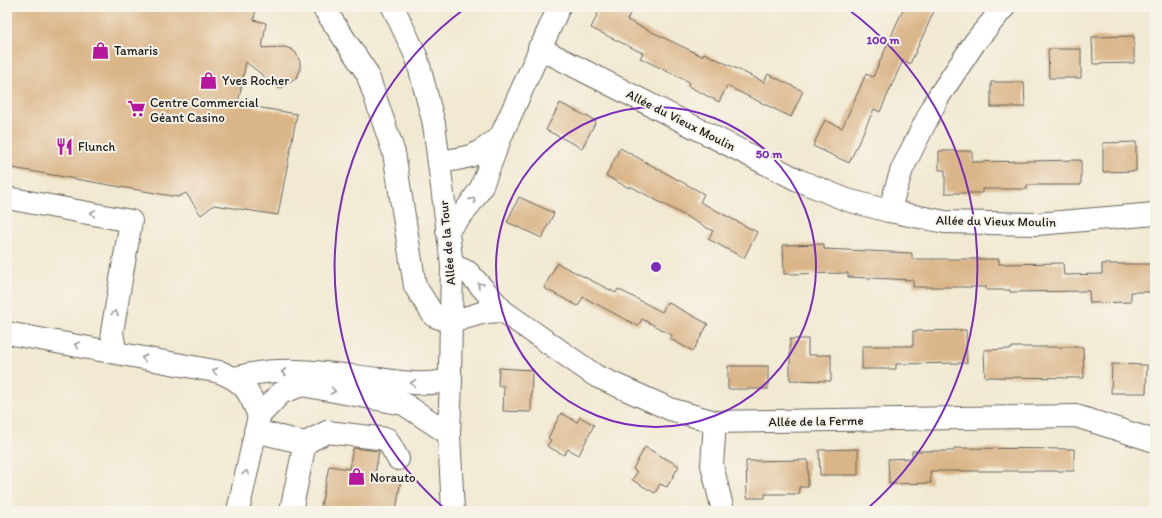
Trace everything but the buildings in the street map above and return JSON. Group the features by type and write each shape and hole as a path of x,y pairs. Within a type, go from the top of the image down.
{"street":[{"path":"323,7 367,73 394,154 415,286 434,316 451,322 485,312 503,311"},
{"name":"Allée de la Tour","path":"393,7 417,58 434,124 452,265 449,434 453,511"},
{"path":"447,230 466,210 481,188 501,136 539,48 559,7"},
{"path":"889,211 902,169 937,99 974,42 1004,7"},
{"name":"Allée du Vieux Moulin","path":"539,48 798,180 847,200 889,211 945,222 1037,224 1155,214"},
{"path":"439,162 468,158 482,152 501,136"},
{"path":"7,198 131,221 112,332 115,351"},
{"name":"Allée de la Ferme","path":"452,265 468,272 503,311 596,376 670,410 715,422 1076,416 1155,441"},
{"path":"7,333 115,351 172,364 220,372 235,378 250,393 257,423 238,511"},
{"path":"235,378 254,372 302,372 353,376 418,384 438,384 451,379"},
{"path":"257,423 281,393 302,385 404,404 449,434"},
{"path":"715,422 712,465 723,511"},
{"path":"257,423 305,442 327,432 387,439 398,459"},
{"path":"291,511 305,442"}],"place":[{"name":"Tamaris","path":"101,50"},
{"name":"Yves Rocher","path":"209,80"},
{"name":"Centre Commercial Géant Casino","path":"137,109"},
{"name":"Flunch","path":"65,146"},
{"name":"Norauto","path":"357,477"}]}
